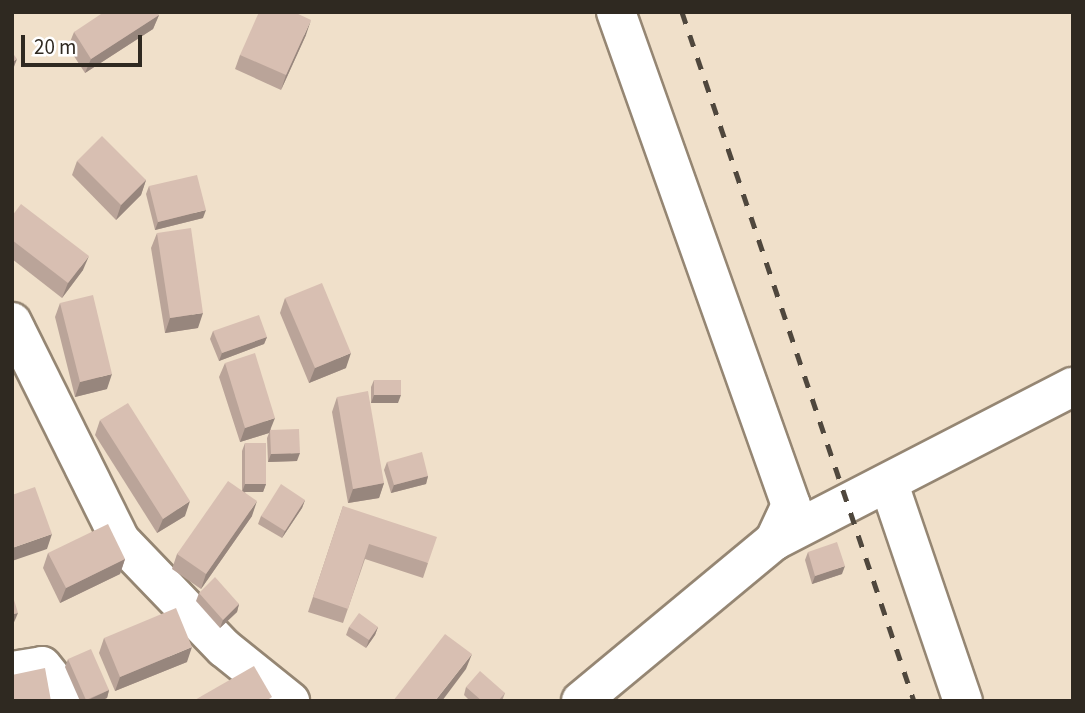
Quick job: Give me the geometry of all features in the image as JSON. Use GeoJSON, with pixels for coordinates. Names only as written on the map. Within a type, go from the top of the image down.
{"type":"FeatureCollection","features":[{"type":"Feature","properties":{"kind":"street"},"geometry":{"type":"LineString","coordinates":[[615,12],[791,505],[774,541]]}},
{"type":"Feature","properties":{"kind":"street"},"geometry":{"type":"LineString","coordinates":[[12,322],[120,540],[224,648],[290,701]]}},
{"type":"Feature","properties":{"kind":"street"},"geometry":{"type":"LineString","coordinates":[[581,701],[774,541],[1073,387]]}},
{"type":"Feature","properties":{"kind":"street"},"geometry":{"type":"LineString","coordinates":[[889,484],[963,701]]}},
{"type":"Feature","properties":{"kind":"street"},"geometry":{"type":"LineString","coordinates":[[12,671],[42,666],[70,701]]}},
{"type":"Feature","properties":{"kind":"building"},"geometry":{"type":"Polygon","coordinates":[[[104,12],[157,12],[159,15],[91,59],[74,32],[104,12]]]}},
{"type":"Feature","properties":{"kind":"building"},"geometry":{"type":"Polygon","coordinates":[[[259,12],[294,12],[311,20],[286,75],[240,55],[259,12]]]}},
{"type":"Feature","properties":{"kind":"building"},"geometry":{"type":"Polygon","coordinates":[[[102,136],[146,180],[121,205],[77,161],[102,136]]]}},
{"type":"Feature","properties":{"kind":"building"},"geometry":{"type":"Polygon","coordinates":[[[197,175],[206,210],[158,222],[149,186],[197,175]]]}},
{"type":"Feature","properties":{"kind":"building"},"geometry":{"type":"Polygon","coordinates":[[[21,204],[89,256],[68,283],[12,240],[12,216],[21,204]]]}},
{"type":"Feature","properties":{"kind":"building"},"geometry":{"type":"Polygon","coordinates":[[[191,228],[203,313],[170,318],[157,233],[191,228]]]}},
{"type":"Feature","properties":{"kind":"building"},"geometry":{"type":"Polygon","coordinates":[[[322,283],[351,353],[315,368],[285,298],[322,283]]]}},
{"type":"Feature","properties":{"kind":"building"},"geometry":{"type":"Polygon","coordinates":[[[93,295],[112,374],[80,382],[60,303],[93,295]]]}},
{"type":"Feature","properties":{"kind":"building"},"geometry":{"type":"Polygon","coordinates":[[[259,315],[267,337],[222,353],[213,331],[259,315]]]}},
{"type":"Feature","properties":{"kind":"building"},"geometry":{"type":"Polygon","coordinates":[[[255,353],[275,418],[245,428],[225,363],[255,353]]]}},
{"type":"Feature","properties":{"kind":"building"},"geometry":{"type":"Polygon","coordinates":[[[374,380],[401,380],[401,395],[374,395],[374,380]]]}},
{"type":"Feature","properties":{"kind":"building"},"geometry":{"type":"Polygon","coordinates":[[[368,391],[384,483],[353,489],[337,397],[368,391]]]}},
{"type":"Feature","properties":{"kind":"building"},"geometry":{"type":"Polygon","coordinates":[[[128,403],[190,501],[163,519],[100,420],[128,403]]]}},
{"type":"Feature","properties":{"kind":"building"},"geometry":{"type":"Polygon","coordinates":[[[299,429],[300,453],[271,454],[270,430],[299,429]]]}},
{"type":"Feature","properties":{"kind":"building"},"geometry":{"type":"Polygon","coordinates":[[[245,443],[266,443],[266,484],[245,484],[245,443]]]}},
{"type":"Feature","properties":{"kind":"building"},"geometry":{"type":"Polygon","coordinates":[[[422,452],[428,476],[394,485],[387,462],[422,452]]]}},
{"type":"Feature","properties":{"kind":"building"},"geometry":{"type":"Polygon","coordinates":[[[228,481],[257,501],[206,574],[177,554],[228,481]]]}},
{"type":"Feature","properties":{"kind":"building"},"geometry":{"type":"Polygon","coordinates":[[[281,484],[305,500],[285,531],[261,516],[281,484]]]}},
{"type":"Feature","properties":{"kind":"building"},"geometry":{"type":"Polygon","coordinates":[[[35,487],[52,534],[12,548],[12,495],[35,487]]]}},
{"type":"Feature","properties":{"kind":"building"},"geometry":{"type":"Polygon","coordinates":[[[343,506],[437,537],[428,563],[369,544],[348,609],[313,597],[343,506]]]}},
{"type":"Feature","properties":{"kind":"building"},"geometry":{"type":"Polygon","coordinates":[[[108,524],[125,559],[66,588],[48,553],[108,524]]]}},
{"type":"Feature","properties":{"kind":"building"},"geometry":{"type":"Polygon","coordinates":[[[837,542],[845,566],[815,576],[808,552],[837,542]]]}},
{"type":"Feature","properties":{"kind":"building"},"geometry":{"type":"Polygon","coordinates":[[[215,577],[239,604],[223,620],[199,593],[215,577]]]}},
{"type":"Feature","properties":{"kind":"building"},"geometry":{"type":"Polygon","coordinates":[[[12,593],[18,613],[12,614],[12,593]]]}},
{"type":"Feature","properties":{"kind":"building"},"geometry":{"type":"Polygon","coordinates":[[[176,608],[192,647],[120,677],[104,638],[176,608]]]}},
{"type":"Feature","properties":{"kind":"building"},"geometry":{"type":"Polygon","coordinates":[[[359,613],[378,627],[369,640],[349,627],[359,613]]]}},
{"type":"Feature","properties":{"kind":"building"},"geometry":{"type":"Polygon","coordinates":[[[445,634],[472,654],[435,701],[393,701],[445,634]]]}},
{"type":"Feature","properties":{"kind":"building"},"geometry":{"type":"Polygon","coordinates":[[[91,649],[109,690],[86,700],[68,659],[91,649]]]}},
{"type":"Feature","properties":{"kind":"building"},"geometry":{"type":"Polygon","coordinates":[[[254,666],[272,697],[266,701],[193,701],[254,666]]]}},
{"type":"Feature","properties":{"kind":"building"},"geometry":{"type":"Polygon","coordinates":[[[45,668],[51,701],[12,701],[12,675],[45,668]]]}},
{"type":"Feature","properties":{"kind":"building"},"geometry":{"type":"Polygon","coordinates":[[[480,671],[505,693],[498,701],[482,701],[466,687],[480,671]]]}},
{"type":"Feature","properties":{"kind":"railway"},"geometry":{"type":"LineString","coordinates":[[682,12],[914,701]]}}]}
